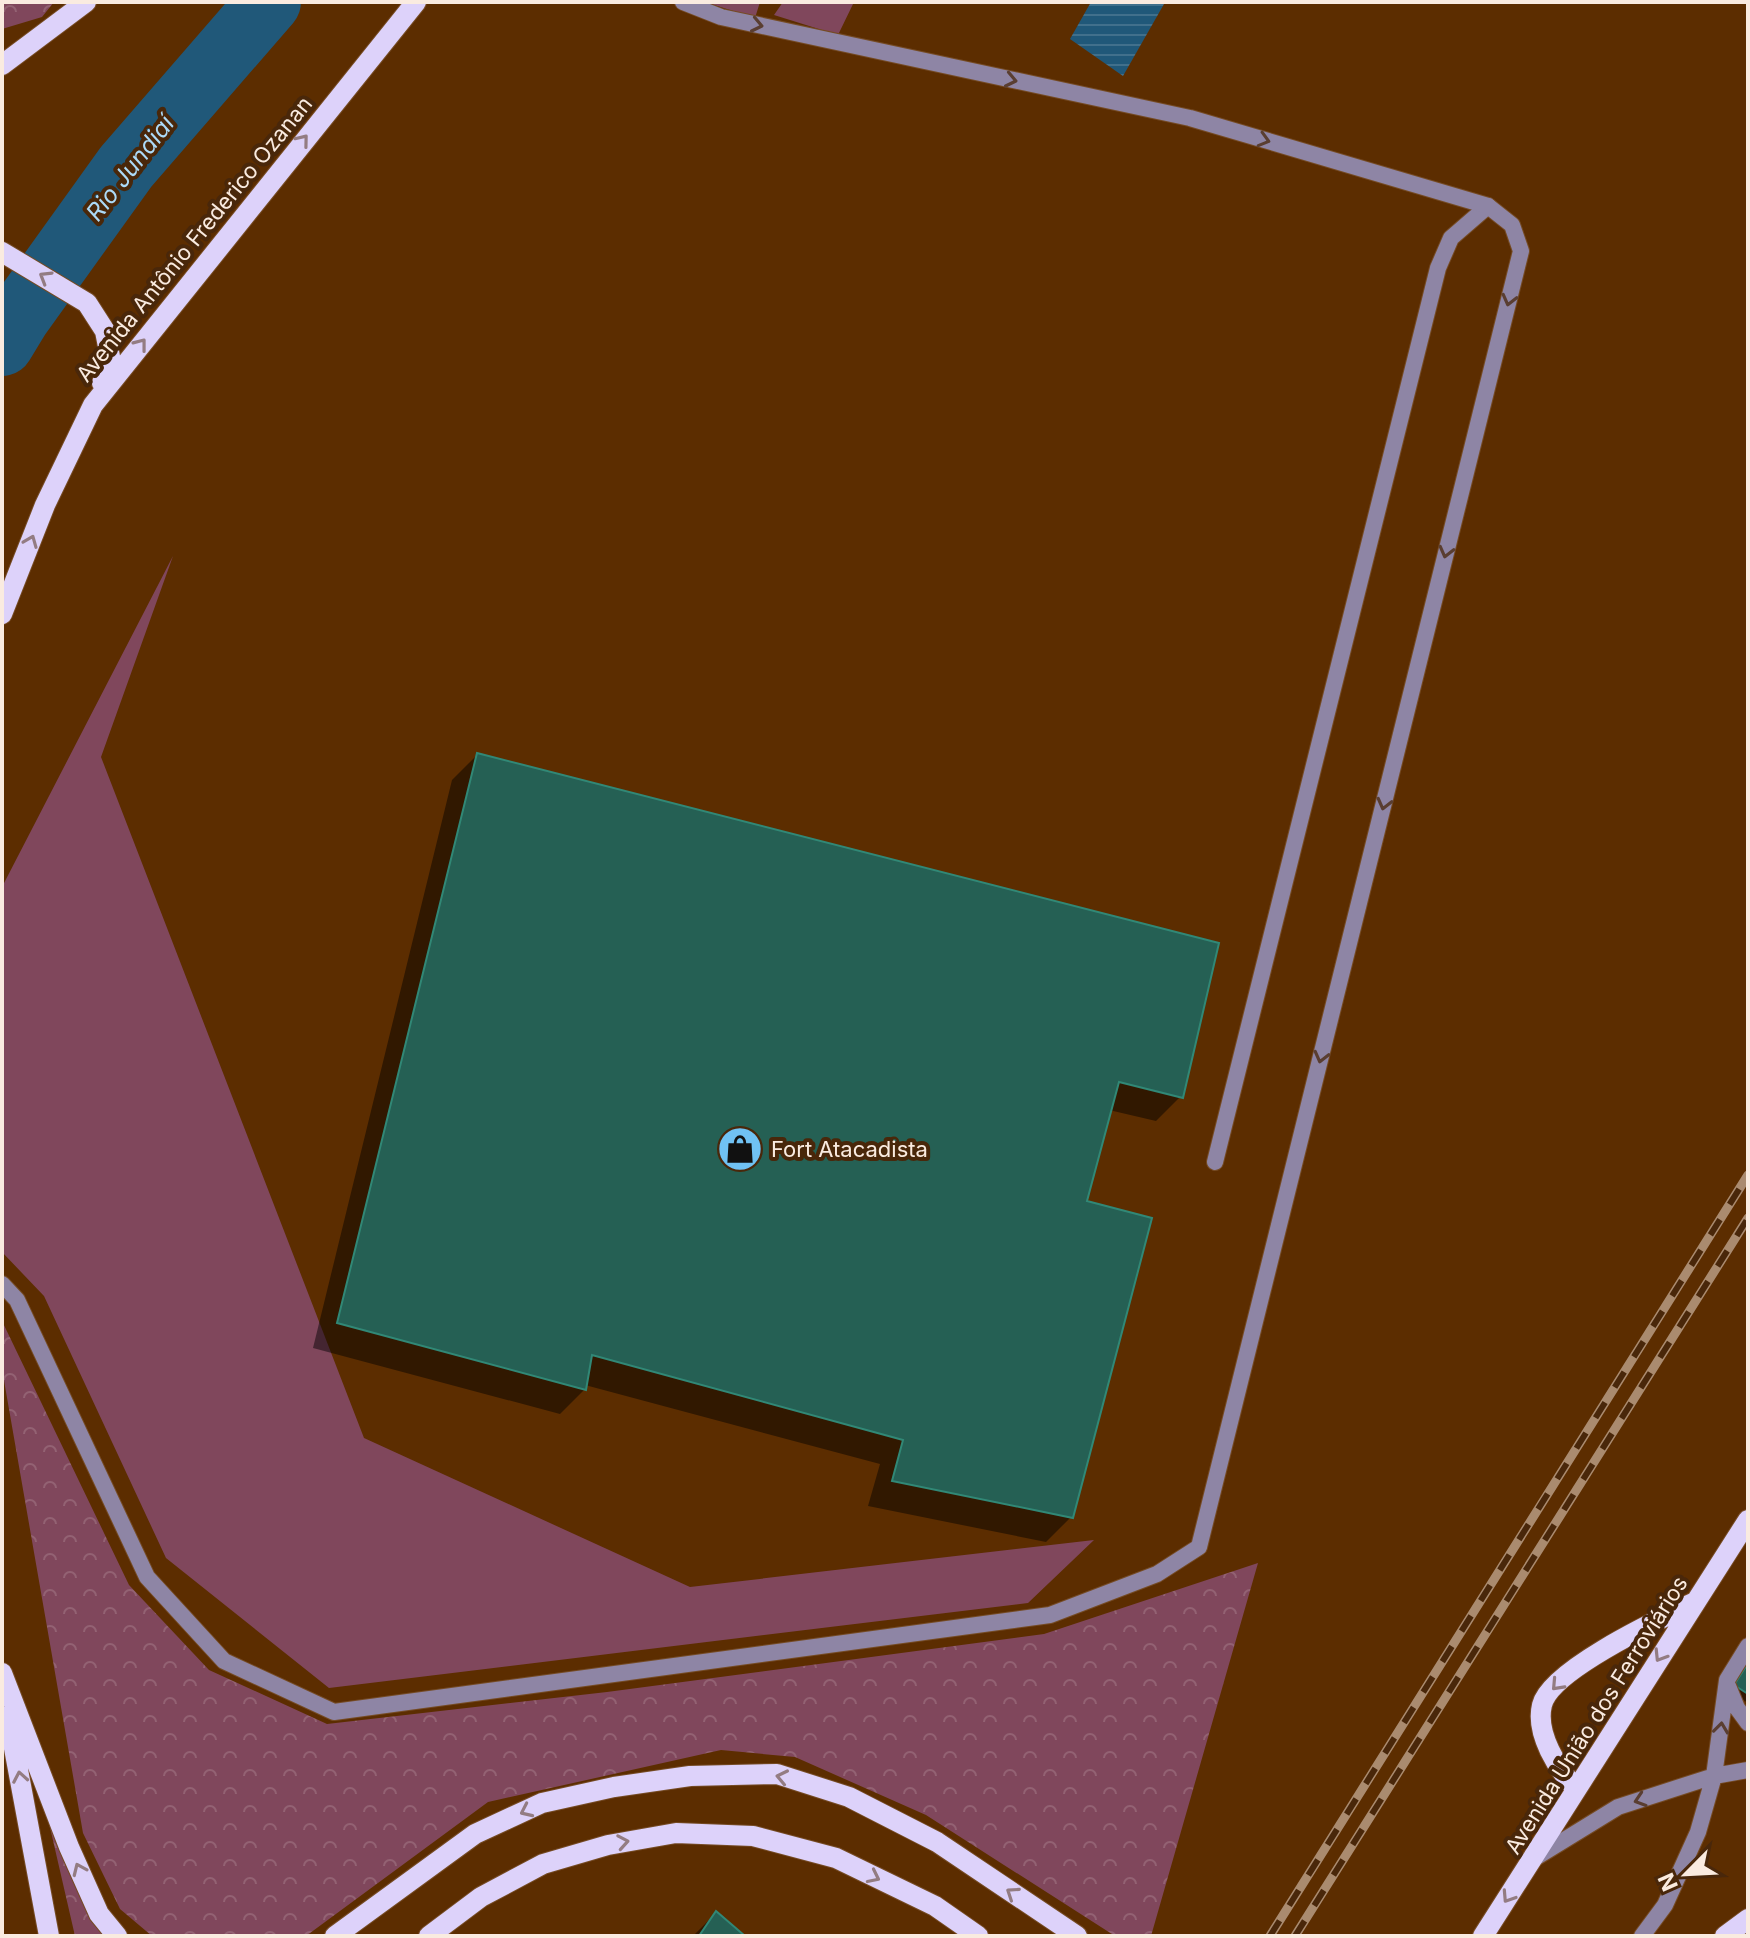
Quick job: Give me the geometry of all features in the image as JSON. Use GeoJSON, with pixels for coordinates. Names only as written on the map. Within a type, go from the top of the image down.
{"type":"FeatureCollection","features":[{"type":"Feature","properties":{"kind":"main road"},"geometry":{"type":"LineString","coordinates":[[2,65],[86,2]]}},
{"type":"Feature","properties":{"kind":"main road","name":"Avenida Antônio Frederico Ozanan"},"geometry":{"type":"LineString","coordinates":[[2,614],[45,505],[93,405],[416,2]]}},
{"type":"Feature","properties":{"kind":"main road"},"geometry":{"type":"LineString","coordinates":[[2,52],[48,32]]}},
{"type":"Feature","properties":{"kind":"main road"},"geometry":{"type":"LineString","coordinates":[[2,252],[87,303],[105,331],[111,362],[93,405]]}},
{"type":"Feature","properties":{"kind":"main road","name":"Avenida União dos Ferroviários"},"geometry":{"type":"LineString","coordinates":[[1483,1936],[1748,1520]]}},
{"type":"Feature","properties":{"kind":"main road"},"geometry":{"type":"LineString","coordinates":[[1576,1789],[1558,1769],[1542,1726],[1542,1705],[1551,1688],[1568,1673],[1626,1636],[1695,1602]]}},
{"type":"Feature","properties":{"kind":"main road"},"geometry":{"type":"LineString","coordinates":[[2,1673],[69,1847],[99,1914],[117,1936]]}},
{"type":"Feature","properties":{"kind":"main road"},"geometry":{"type":"LineString","coordinates":[[2,1681],[49,1936]]}},
{"type":"Feature","properties":{"kind":"main road"},"geometry":{"type":"LineString","coordinates":[[335,1936],[475,1834],[542,1803],[614,1787],[690,1776],[777,1774],[849,1797],[937,1842],[1077,1936]]}},
{"type":"Feature","properties":{"kind":"main road"},"geometry":{"type":"LineString","coordinates":[[429,1936],[481,1897],[543,1864],[608,1845],[676,1833],[753,1836],[836,1858],[935,1906],[978,1936]]}},
{"type":"Feature","properties":{"kind":"main road"},"geometry":{"type":"LineString","coordinates":[[1734,1935],[1748,1919]]}},
{"type":"Feature","properties":{"kind":"street"},"geometry":{"type":"LineString","coordinates":[[2,1284],[17,1300],[147,1577],[224,1661],[334,1712],[1050,1615],[1157,1574],[1199,1547],[1521,251],[1512,225],[1488,206],[1190,118],[721,17],[683,2]]}},
{"type":"Feature","properties":{"kind":"street"},"geometry":{"type":"LineString","coordinates":[[1215,1162],[1438,268],[1451,238],[1488,206]]}},
{"type":"Feature","properties":{"kind":"street"},"geometry":{"type":"LineString","coordinates":[[1642,1936],[1665,1905],[1698,1832],[1714,1776],[1727,1680],[1748,1646]]}},
{"type":"Feature","properties":{"kind":"street"},"geometry":{"type":"LineString","coordinates":[[1727,1680],[1737,1708],[1748,1723]]}},
{"type":"Feature","properties":{"kind":"street"},"geometry":{"type":"LineString","coordinates":[[1534,1859],[1618,1807],[1714,1776],[1748,1770]]}},
{"type":"Feature","properties":{"kind":"green space"},"geometry":{"type":"Polygon","coordinates":[[[2,2],[54,2],[42,17],[2,29],[2,2]]]}},
{"type":"Feature","properties":{"kind":"green space"},"geometry":{"type":"Polygon","coordinates":[[[705,2],[760,2],[755,18],[705,2]]]}},
{"type":"Feature","properties":{"kind":"green space"},"geometry":{"type":"Polygon","coordinates":[[[783,2],[854,2],[838,35],[774,15],[783,2]]]}},
{"type":"Feature","properties":{"kind":"green space"},"geometry":{"type":"Polygon","coordinates":[[[173,556],[101,757],[364,1438],[690,1587],[1094,1540],[1028,1603],[329,1688],[166,1558],[44,1296],[2,1252],[2,887],[173,556]]]}},
{"type":"Feature","properties":{"kind":"green space"},"geometry":{"type":"Polygon","coordinates":[[[2,1321],[129,1585],[209,1670],[327,1724],[607,1692],[1044,1634],[1258,1563],[1151,1936],[1115,1936],[926,1815],[795,1757],[721,1750],[488,1802],[306,1936],[152,1936],[120,1909],[83,1833],[2,1369],[2,1321]]]}},
{"type":"Feature","properties":{"kind":"green space"},"geometry":{"type":"Polygon","coordinates":[[[49,1823],[108,1936],[75,1936],[49,1823]]]}},
{"type":"Feature","properties":{"kind":"water"},"geometry":{"type":"Polygon","coordinates":[[[1091,2],[1164,4],[1123,76],[1070,39],[1091,2]]]}},
{"type":"Feature","properties":{"kind":"building","name":"Fort Atacadista"},"geometry":{"type":"Polygon","coordinates":[[[477,753],[1219,943],[1183,1098],[1119,1082],[1087,1201],[1152,1218],[1073,1518],[892,1481],[903,1440],[592,1355],[586,1390],[337,1323],[477,753]]]}},
{"type":"Feature","properties":{"kind":"building"},"geometry":{"type":"Polygon","coordinates":[[[1748,1663],[1748,1694],[1734,1685],[1748,1663]]]}},
{"type":"Feature","properties":{"kind":"building"},"geometry":{"type":"Polygon","coordinates":[[[716,1911],[745,1936],[699,1936],[716,1911]]]}},
{"type":"Feature","properties":{"kind":"waterway","name":"Rio Jundiaí"},"geometry":{"type":"LineString","coordinates":[[2,344],[126,167],[269,2]]}},
{"type":"Feature","properties":{"kind":"railway"},"geometry":{"type":"LineString","coordinates":[[1270,1936],[1748,1175]]}},
{"type":"Feature","properties":{"kind":"railway"},"geometry":{"type":"LineString","coordinates":[[1295,1936],[1748,1218]]}},
{"type":"Feature","properties":{"kind":"place","name":"Fort Atacadista"},"geometry":{"type":"Point","coordinates":[740,1149]}}]}
